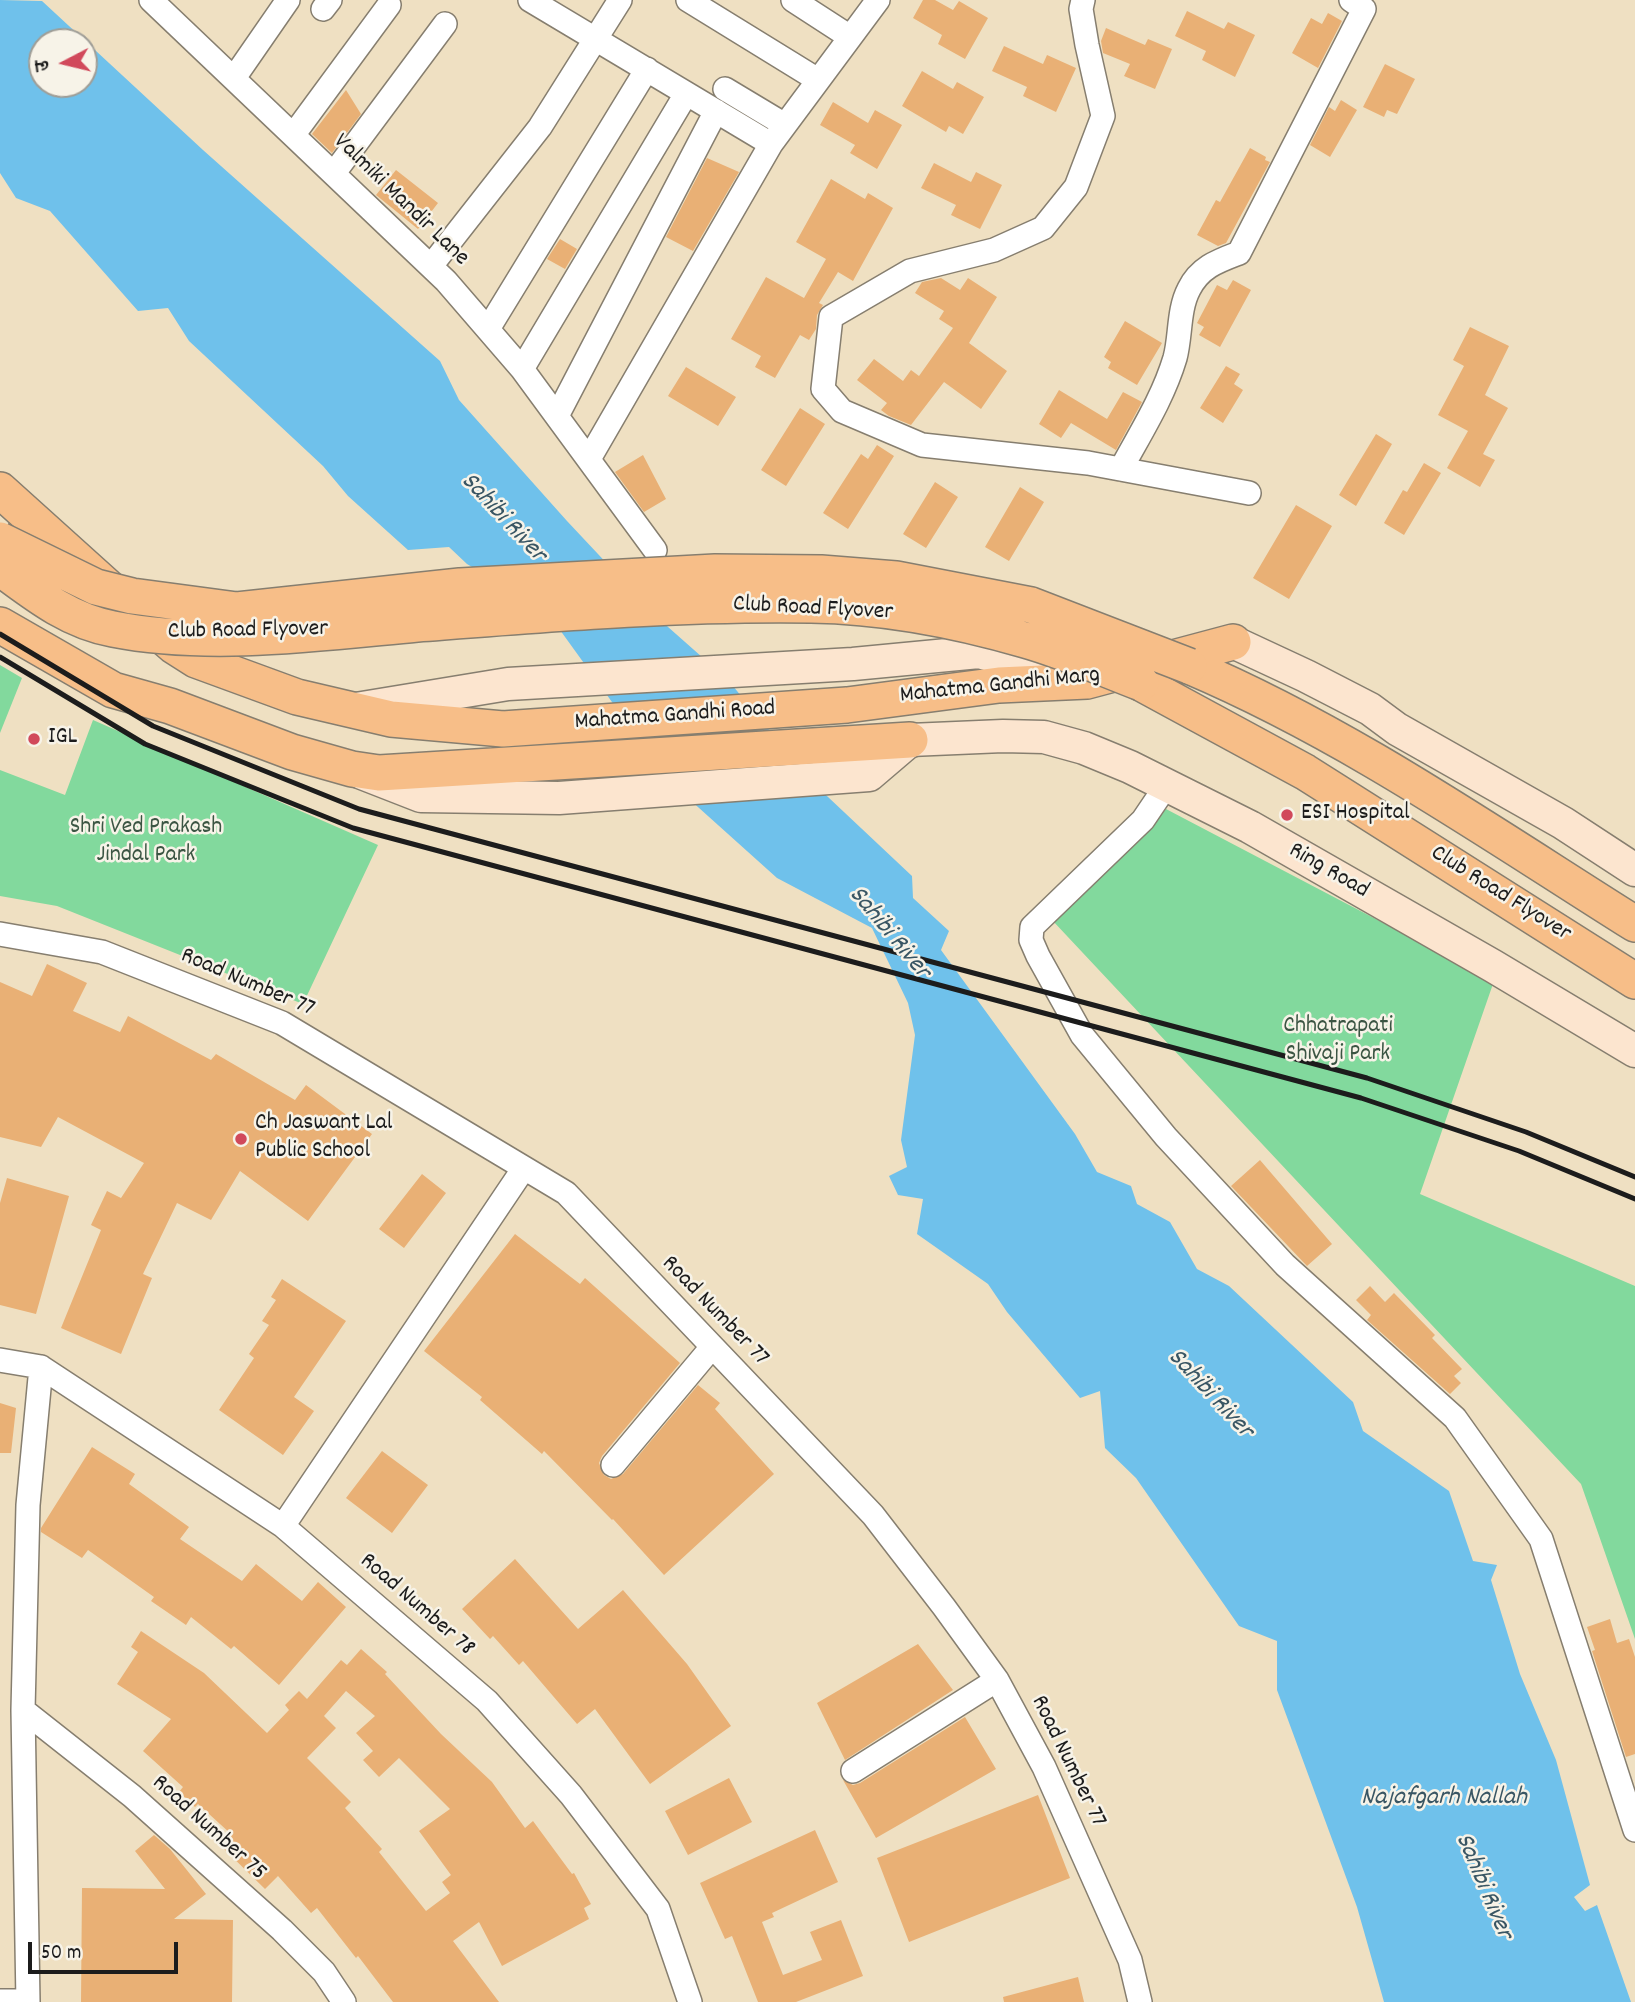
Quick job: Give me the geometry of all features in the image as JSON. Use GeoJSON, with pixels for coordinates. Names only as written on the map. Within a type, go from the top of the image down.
{"type":"FeatureCollection","features":[{"type":"Feature","properties":{"kind":"main road"},"geometry":{"type":"LineString","coordinates":[[0,490],[174,646],[196,660],[297,697],[351,710],[508,684],[853,664],[979,652],[1087,681]]}},
{"type":"Feature","properties":{"kind":"main road","name":"Club Road Flyover"},"geometry":{"type":"LineString","coordinates":[[0,540],[96,587],[132,596],[237,610],[460,586],[715,572],[821,572],[896,579],[1031,605],[1238,687],[1362,753],[1635,924]]}},
{"type":"Feature","properties":{"kind":"main road","name":"Club Road Flyover"},"geometry":{"type":"LineString","coordinates":[[0,568],[58,610],[111,629],[199,638],[280,636],[440,622],[712,605],[813,605],[874,608],[963,624],[1027,640],[1141,683],[1305,772],[1635,981]]}},
{"type":"Feature","properties":{"kind":"main road"},"geometry":{"type":"LineString","coordinates":[[0,625],[113,690],[170,706],[292,752],[352,769],[421,796],[559,797],[869,775],[911,740]]}},
{"type":"Feature","properties":{"kind":"main road"},"geometry":{"type":"LineString","coordinates":[[1233,642],[1370,709],[1397,729],[1563,822],[1635,870]]}},
{"type":"Feature","properties":{"kind":"main road","name":"Mahatma Gandhi Marg"},"geometry":{"type":"LineString","coordinates":[[847,705],[999,685],[1087,681],[1233,642]]}},
{"type":"Feature","properties":{"kind":"main road","name":"Mahatma Gandhi Road"},"geometry":{"type":"LineString","coordinates":[[351,710],[391,719],[503,729],[847,705]]}},
{"type":"Feature","properties":{"kind":"main road","name":"Mahatma Gandhi Marg"},"geometry":{"type":"LineString","coordinates":[[848,743],[1003,736]]}},
{"type":"Feature","properties":{"kind":"main road","name":"Ring Road"},"geometry":{"type":"LineString","coordinates":[[1003,736],[1044,737],[1084,748],[1250,827],[1493,965],[1635,1051]]}},
{"type":"Feature","properties":{"kind":"main road","name":"Mahatma Gandhi Road"},"geometry":{"type":"LineString","coordinates":[[352,769],[379,773],[848,743]]}},
{"type":"Feature","properties":{"kind":"street","name":"Valmiki Mandir Lane"},"geometry":{"type":"LineString","coordinates":[[152,0],[431,266],[522,369],[655,550]]}},
{"type":"Feature","properties":{"kind":"street"},"geometry":{"type":"LineString","coordinates":[[234,78],[288,0]]}},
{"type":"Feature","properties":{"kind":"street"},"geometry":{"type":"LineString","coordinates":[[530,0],[771,144]]}},
{"type":"Feature","properties":{"kind":"street"},"geometry":{"type":"LineString","coordinates":[[431,266],[540,127],[620,0]]}},
{"type":"Feature","properties":{"kind":"street"},"geometry":{"type":"LineString","coordinates":[[688,0],[818,80]]}},
{"type":"Feature","properties":{"kind":"street"},"geometry":{"type":"LineString","coordinates":[[793,0],[850,37]]}},
{"type":"Feature","properties":{"kind":"street"},"geometry":{"type":"LineString","coordinates":[[589,459],[771,144],[878,0]]}},
{"type":"Feature","properties":{"kind":"street"},"geometry":{"type":"LineString","coordinates":[[1083,0],[1081,9],[1102,116],[1076,187],[1043,228],[993,250],[910,271],[831,317],[823,389],[842,411],[922,445],[1088,463],[1249,493]]}},
{"type":"Feature","properties":{"kind":"street"},"geometry":{"type":"LineString","coordinates":[[1121,468],[1161,397],[1176,355],[1182,313],[1189,289],[1208,265],[1239,253],[1364,9],[1351,0]]}},
{"type":"Feature","properties":{"kind":"street"},"geometry":{"type":"LineString","coordinates":[[294,134],[389,5]]}},
{"type":"Feature","properties":{"kind":"street"},"geometry":{"type":"LineString","coordinates":[[334,173],[445,24]]}},
{"type":"Feature","properties":{"kind":"street"},"geometry":{"type":"LineString","coordinates":[[488,329],[646,69]]}},
{"type":"Feature","properties":{"kind":"street"},"geometry":{"type":"LineString","coordinates":[[725,89],[785,125]]}},
{"type":"Feature","properties":{"kind":"street"},"geometry":{"type":"LineString","coordinates":[[522,369],[686,94]]}},
{"type":"Feature","properties":{"kind":"street"},"geometry":{"type":"LineString","coordinates":[[557,416],[716,111]]}},
{"type":"Feature","properties":{"kind":"street"},"geometry":{"type":"LineString","coordinates":[[1166,786],[1143,820],[1032,928],[1031,940],[1038,956],[1082,1035],[1166,1137],[1285,1265],[1455,1419],[1541,1539],[1635,1830]]}},
{"type":"Feature","properties":{"kind":"street","name":"Road Number 77"},"geometry":{"type":"LineString","coordinates":[[0,934],[102,952],[282,1023],[566,1193],[873,1515],[997,1680],[1044,1767],[1130,1960],[1140,2002]]}},
{"type":"Feature","properties":{"kind":"street"},"geometry":{"type":"LineString","coordinates":[[283,1526],[524,1168]]}},
{"type":"Feature","properties":{"kind":"street"},"geometry":{"type":"LineString","coordinates":[[613,1465],[712,1347]]}},
{"type":"Feature","properties":{"kind":"street","name":"Road Number 78"},"geometry":{"type":"LineString","coordinates":[[0,1360],[41,1367],[283,1526],[487,1701],[571,1795],[658,1909],[690,2002]]}},
{"type":"Feature","properties":{"kind":"street"},"geometry":{"type":"LineString","coordinates":[[0,2001],[27,2002],[23,1710],[29,1505],[41,1367]]}},
{"type":"Feature","properties":{"kind":"street"},"geometry":{"type":"LineString","coordinates":[[853,1771],[997,1680]]}},
{"type":"Feature","properties":{"kind":"street","name":"Road Number 75"},"geometry":{"type":"LineString","coordinates":[[23,1710],[132,1796],[282,1930],[324,1972],[344,2002]]}},
{"type":"Feature","properties":{"kind":"green space"},"geometry":{"type":"Polygon","coordinates":[[[0,665],[22,678],[0,733],[0,665]]]}},
{"type":"Feature","properties":{"kind":"green space","name":"Shri Ved Prakash Jindal Park"},"geometry":{"type":"Polygon","coordinates":[[[93,720],[378,845],[303,1004],[57,906],[0,896],[0,770],[65,795],[93,720]]]}},
{"type":"Feature","properties":{"kind":"green space","name":"Chhatrapati Shivaji Park"},"geometry":{"type":"Polygon","coordinates":[[[1166,809],[1494,981],[1420,1194],[1635,1286],[1635,1639],[1581,1484],[1052,920],[1166,809]]]}},
{"type":"Feature","properties":{"kind":"water","name":"Najafgarh Nallah"},"geometry":{"type":"Polygon","coordinates":[[[0,0],[42,1],[71,28],[28,28],[28,98],[98,98],[98,53],[440,361],[459,400],[567,521],[659,619],[728,680],[811,781],[912,876],[913,898],[949,931],[941,950],[1075,1134],[1097,1172],[1131,1186],[1137,1204],[1170,1222],[1197,1269],[1229,1286],[1353,1402],[1363,1431],[1449,1491],[1473,1561],[1497,1565],[1491,1580],[1520,1674],[1556,1760],[1590,1885],[1574,1897],[1585,1911],[1597,1905],[1631,2002],[1384,2002],[1357,1907],[1277,1690],[1277,1641],[1239,1626],[1136,1478],[1105,1448],[1100,1391],[1080,1398],[1007,1312],[988,1284],[917,1234],[923,1199],[898,1195],[889,1176],[907,1167],[901,1140],[915,1035],[908,1003],[872,928],[777,878],[669,781],[560,630],[524,598],[467,564],[449,547],[408,550],[348,496],[323,466],[189,341],[168,308],[138,311],[50,211],[16,198],[0,173],[0,0]]]}},
{"type":"Feature","properties":{"kind":"building"},"geometry":{"type":"Polygon","coordinates":[[[923,0],[935,0],[953,10],[959,1],[988,18],[965,59],[938,44],[942,35],[913,18],[923,0]]]}},
{"type":"Feature","properties":{"kind":"building"},"geometry":{"type":"Polygon","coordinates":[[[1187,11],[1224,29],[1228,22],[1255,35],[1235,77],[1202,60],[1206,51],[1175,36],[1187,11]]]}},
{"type":"Feature","properties":{"kind":"building"},"geometry":{"type":"Polygon","coordinates":[[[1328,13],[1342,21],[1318,68],[1292,53],[1311,18],[1322,24],[1328,13]]]}},
{"type":"Feature","properties":{"kind":"building"},"geometry":{"type":"Polygon","coordinates":[[[1106,28],[1145,45],[1148,39],[1172,49],[1155,89],[1124,76],[1130,64],[1103,53],[1101,41],[1106,28]]]}},
{"type":"Feature","properties":{"kind":"building"},"geometry":{"type":"Polygon","coordinates":[[[1004,46],[1043,64],[1047,55],[1076,68],[1056,112],[1023,96],[1027,87],[992,71],[1004,46]]]}},
{"type":"Feature","properties":{"kind":"building"},"geometry":{"type":"Polygon","coordinates":[[[1385,64],[1415,79],[1397,114],[1387,110],[1384,117],[1363,107],[1385,64]]]}},
{"type":"Feature","properties":{"kind":"building"},"geometry":{"type":"Polygon","coordinates":[[[922,71],[953,89],[957,82],[984,97],[963,134],[949,126],[946,132],[902,106],[922,71]]]}},
{"type":"Feature","properties":{"kind":"building"},"geometry":{"type":"Polygon","coordinates":[[[346,90],[361,114],[332,153],[312,134],[346,90]]]}},
{"type":"Feature","properties":{"kind":"building"},"geometry":{"type":"Polygon","coordinates":[[[1341,100],[1357,110],[1330,157],[1310,145],[1329,107],[1335,111],[1341,100]]]}},
{"type":"Feature","properties":{"kind":"building"},"geometry":{"type":"Polygon","coordinates":[[[833,102],[868,123],[875,110],[902,125],[877,169],[850,153],[855,145],[820,125],[833,102]]]}},
{"type":"Feature","properties":{"kind":"building"},"geometry":{"type":"Polygon","coordinates":[[[1250,148],[1270,162],[1226,243],[1218,246],[1197,235],[1216,200],[1220,202],[1250,148]]]}},
{"type":"Feature","properties":{"kind":"building"},"geometry":{"type":"Polygon","coordinates":[[[707,158],[739,172],[693,251],[666,237],[707,158]]]}},
{"type":"Feature","properties":{"kind":"building"},"geometry":{"type":"Polygon","coordinates":[[[934,163],[971,182],[976,172],[1002,185],[980,229],[951,215],[956,205],[921,188],[934,163]]]}},
{"type":"Feature","properties":{"kind":"building"},"geometry":{"type":"Polygon","coordinates":[[[396,170],[438,203],[418,229],[376,195],[396,170]]]}},
{"type":"Feature","properties":{"kind":"building"},"geometry":{"type":"Polygon","coordinates":[[[831,179],[865,199],[868,193],[893,208],[853,281],[838,272],[819,303],[823,305],[817,315],[816,329],[809,340],[800,335],[775,378],[755,367],[761,356],[731,339],[766,277],[804,298],[826,259],[796,242],[831,179]]]}},
{"type":"Feature","properties":{"kind":"building"},"geometry":{"type":"Polygon","coordinates":[[[560,239],[577,249],[565,269],[547,259],[560,239]]]}},
{"type":"Feature","properties":{"kind":"building"},"geometry":{"type":"Polygon","coordinates":[[[941,278],[960,290],[968,278],[997,297],[969,343],[1007,371],[981,409],[944,382],[911,425],[881,410],[887,403],[857,380],[874,359],[903,381],[911,370],[919,376],[953,328],[939,319],[944,311],[915,293],[922,282],[941,278]]]}},
{"type":"Feature","properties":{"kind":"building"},"geometry":{"type":"Polygon","coordinates":[[[1233,280],[1251,290],[1220,347],[1199,335],[1204,327],[1197,323],[1217,285],[1227,290],[1233,280]]]}},
{"type":"Feature","properties":{"kind":"building"},"geometry":{"type":"Polygon","coordinates":[[[1125,321],[1162,343],[1137,385],[1108,368],[1111,362],[1104,357],[1125,321]]]}},
{"type":"Feature","properties":{"kind":"building"},"geometry":{"type":"Polygon","coordinates":[[[1470,327],[1509,346],[1485,395],[1508,408],[1483,454],[1495,460],[1480,487],[1447,468],[1468,431],[1438,415],[1464,366],[1453,360],[1470,327]]]}},
{"type":"Feature","properties":{"kind":"building"},"geometry":{"type":"Polygon","coordinates":[[[1226,366],[1240,374],[1234,384],[1243,390],[1223,423],[1200,408],[1226,366]]]}},
{"type":"Feature","properties":{"kind":"building"},"geometry":{"type":"Polygon","coordinates":[[[686,367],[736,397],[718,426],[668,396],[686,367]]]}},
{"type":"Feature","properties":{"kind":"building"},"geometry":{"type":"Polygon","coordinates":[[[1059,390],[1107,419],[1123,392],[1142,402],[1116,450],[1071,423],[1061,438],[1039,424],[1059,390]]]}},
{"type":"Feature","properties":{"kind":"building"},"geometry":{"type":"Polygon","coordinates":[[[800,408],[825,424],[786,486],[761,470],[800,408]]]}},
{"type":"Feature","properties":{"kind":"building"},"geometry":{"type":"Polygon","coordinates":[[[1376,434],[1392,444],[1356,506],[1339,495],[1376,434]]]}},
{"type":"Feature","properties":{"kind":"building"},"geometry":{"type":"Polygon","coordinates":[[[877,445],[894,456],[848,529],[823,513],[861,454],[868,459],[877,445]]]}},
{"type":"Feature","properties":{"kind":"building"},"geometry":{"type":"Polygon","coordinates":[[[643,455],[666,499],[644,512],[615,472],[643,455]]]}},
{"type":"Feature","properties":{"kind":"building"},"geometry":{"type":"Polygon","coordinates":[[[1424,463],[1441,473],[1404,535],[1384,523],[1403,490],[1407,492],[1424,463]]]}},
{"type":"Feature","properties":{"kind":"building"},"geometry":{"type":"Polygon","coordinates":[[[935,482],[958,497],[926,548],[903,534],[935,482]]]}},
{"type":"Feature","properties":{"kind":"building"},"geometry":{"type":"Polygon","coordinates":[[[1020,487],[1044,502],[1009,561],[985,547],[1020,487]]]}},
{"type":"Feature","properties":{"kind":"building"},"geometry":{"type":"Polygon","coordinates":[[[1296,505],[1332,526],[1289,599],[1253,578],[1296,505]]]}},
{"type":"Feature","properties":{"kind":"building"},"geometry":{"type":"Polygon","coordinates":[[[47,964],[87,983],[73,1011],[120,1032],[128,1016],[211,1060],[216,1054],[295,1100],[306,1085],[372,1134],[308,1221],[240,1171],[211,1220],[177,1203],[143,1274],[152,1278],[121,1354],[61,1328],[101,1230],[91,1225],[107,1191],[121,1198],[144,1163],[58,1117],[41,1147],[0,1137],[0,982],[32,996],[47,964]]]}},
{"type":"Feature","properties":{"kind":"building"},"geometry":{"type":"Polygon","coordinates":[[[1260,1160],[1332,1244],[1307,1266],[1231,1186],[1260,1160]]]}},
{"type":"Feature","properties":{"kind":"building"},"geometry":{"type":"Polygon","coordinates":[[[422,1174],[446,1193],[404,1248],[379,1229],[422,1174]]]}},
{"type":"Feature","properties":{"kind":"building"},"geometry":{"type":"Polygon","coordinates":[[[7,1178],[69,1196],[36,1314],[0,1305],[0,1203],[7,1178]]]}},
{"type":"Feature","properties":{"kind":"building"},"geometry":{"type":"Polygon","coordinates":[[[515,1234],[580,1284],[585,1278],[680,1363],[602,1456],[599,1463],[604,1475],[611,1479],[623,1474],[698,1385],[720,1403],[715,1409],[774,1474],[664,1575],[613,1519],[544,1451],[542,1454],[480,1400],[482,1397],[424,1351],[515,1234]]]}},
{"type":"Feature","properties":{"kind":"building"},"geometry":{"type":"Polygon","coordinates":[[[282,1279],[346,1321],[294,1397],[314,1411],[283,1455],[219,1410],[254,1358],[249,1354],[269,1325],[262,1321],[276,1300],[271,1297],[282,1279]]]}},
{"type":"Feature","properties":{"kind":"building"},"geometry":{"type":"Polygon","coordinates":[[[1370,1286],[1385,1302],[1394,1293],[1435,1335],[1432,1338],[1462,1369],[1454,1376],[1461,1383],[1450,1394],[1367,1320],[1371,1315],[1356,1300],[1370,1286]]]}},
{"type":"Feature","properties":{"kind":"building"},"geometry":{"type":"Polygon","coordinates":[[[0,1403],[16,1408],[11,1453],[0,1453],[0,1403]]]}},
{"type":"Feature","properties":{"kind":"building"},"geometry":{"type":"Polygon","coordinates":[[[92,1447],[135,1474],[129,1484],[189,1527],[180,1539],[242,1581],[256,1564],[302,1601],[318,1582],[346,1607],[279,1685],[234,1646],[231,1649],[191,1617],[186,1625],[151,1601],[154,1597],[88,1550],[82,1558],[41,1532],[92,1447]]]}},
{"type":"Feature","properties":{"kind":"building"},"geometry":{"type":"Polygon","coordinates":[[[382,1451],[428,1485],[392,1533],[346,1498],[382,1451]]]}},
{"type":"Feature","properties":{"kind":"building"},"geometry":{"type":"Polygon","coordinates":[[[515,1559],[578,1629],[623,1590],[687,1664],[731,1726],[650,1784],[595,1709],[577,1724],[523,1661],[519,1665],[493,1636],[490,1639],[462,1609],[515,1559]]]}},
{"type":"Feature","properties":{"kind":"building"},"geometry":{"type":"Polygon","coordinates":[[[1610,1619],[1617,1643],[1629,1639],[1635,1657],[1635,1754],[1626,1757],[1592,1651],[1595,1650],[1587,1627],[1610,1619]]]}},
{"type":"Feature","properties":{"kind":"building"},"geometry":{"type":"Polygon","coordinates":[[[141,1631],[204,1673],[267,1733],[289,1710],[285,1705],[299,1691],[307,1699],[341,1660],[347,1665],[361,1649],[387,1672],[385,1674],[441,1734],[492,1782],[525,1828],[533,1821],[572,1874],[574,1873],[591,1904],[584,1908],[589,1919],[502,1966],[479,1922],[453,1941],[499,2002],[393,2002],[317,1908],[311,1913],[278,1876],[265,1889],[220,1845],[231,1834],[198,1804],[195,1807],[179,1792],[183,1787],[143,1751],[171,1719],[117,1684],[138,1652],[131,1647],[141,1631]],[[346,1691],[324,1716],[336,1728],[307,1758],[351,1802],[345,1808],[382,1849],[379,1852],[426,1911],[450,1893],[442,1882],[451,1875],[419,1831],[450,1809],[399,1758],[379,1777],[363,1760],[373,1751],[356,1733],[375,1716],[346,1691]]]}},
{"type":"Feature","properties":{"kind":"building"},"geometry":{"type":"Polygon","coordinates":[[[918,1644],[953,1690],[845,1760],[817,1703],[918,1644]]]}},
{"type":"Feature","properties":{"kind":"building"},"geometry":{"type":"Polygon","coordinates":[[[965,1717],[996,1769],[876,1838],[843,1780],[853,1785],[860,1783],[965,1717]]]}},
{"type":"Feature","properties":{"kind":"building"},"geometry":{"type":"Polygon","coordinates":[[[729,1778],[752,1822],[688,1855],[665,1811],[729,1778]]]}},
{"type":"Feature","properties":{"kind":"building"},"geometry":{"type":"Polygon","coordinates":[[[1038,1795],[1070,1878],[909,1942],[877,1858],[1038,1795]]]}},
{"type":"Feature","properties":{"kind":"building"},"geometry":{"type":"Polygon","coordinates":[[[815,1830],[838,1882],[772,1913],[774,1917],[762,1922],[783,1975],[822,1960],[810,1932],[841,1920],[863,1976],[796,2002],[758,2002],[732,1936],[725,1939],[700,1883],[815,1830]]]}},
{"type":"Feature","properties":{"kind":"building"},"geometry":{"type":"Polygon","coordinates":[[[154,1835],[170,1849],[206,1894],[174,1919],[233,1920],[232,2002],[81,2002],[82,1888],[165,1889],[135,1851],[154,1835]]]}},
{"type":"Feature","properties":{"kind":"building"},"geometry":{"type":"Polygon","coordinates":[[[1078,1977],[1084,2002],[1004,2002],[1003,1997],[1078,1977]]]}},
{"type":"Feature","properties":{"kind":"railway"},"geometry":{"type":"LineString","coordinates":[[0,634],[153,726],[359,809],[1367,1078],[1526,1132],[1635,1177]]}},
{"type":"Feature","properties":{"kind":"railway"},"geometry":{"type":"LineString","coordinates":[[0,657],[145,744],[353,828],[1361,1098],[1519,1151],[1635,1199]]}},
{"type":"Feature","properties":{"kind":"place","name":"IGL"},"geometry":{"type":"Point","coordinates":[34,739]}},
{"type":"Feature","properties":{"kind":"place","name":"ESI Hospital"},"geometry":{"type":"Point","coordinates":[1287,815]}},
{"type":"Feature","properties":{"kind":"place","name":"Ch Jaswant Lal Public School"},"geometry":{"type":"Point","coordinates":[241,1139]}},
{"type":"Feature","properties":{"kind":"water label","name":"Sahibi River"},"geometry":{"type":"Point","coordinates":[502,519]}},
{"type":"Feature","properties":{"kind":"water label","name":"Sahibi River"},"geometry":{"type":"Point","coordinates":[888,934]}},
{"type":"Feature","properties":{"kind":"water label","name":"Sahibi River"},"geometry":{"type":"Point","coordinates":[1209,1395]}},
{"type":"Feature","properties":{"kind":"water label","name":"Sahibi River"},"geometry":{"type":"Point","coordinates":[1482,1887]}}]}
